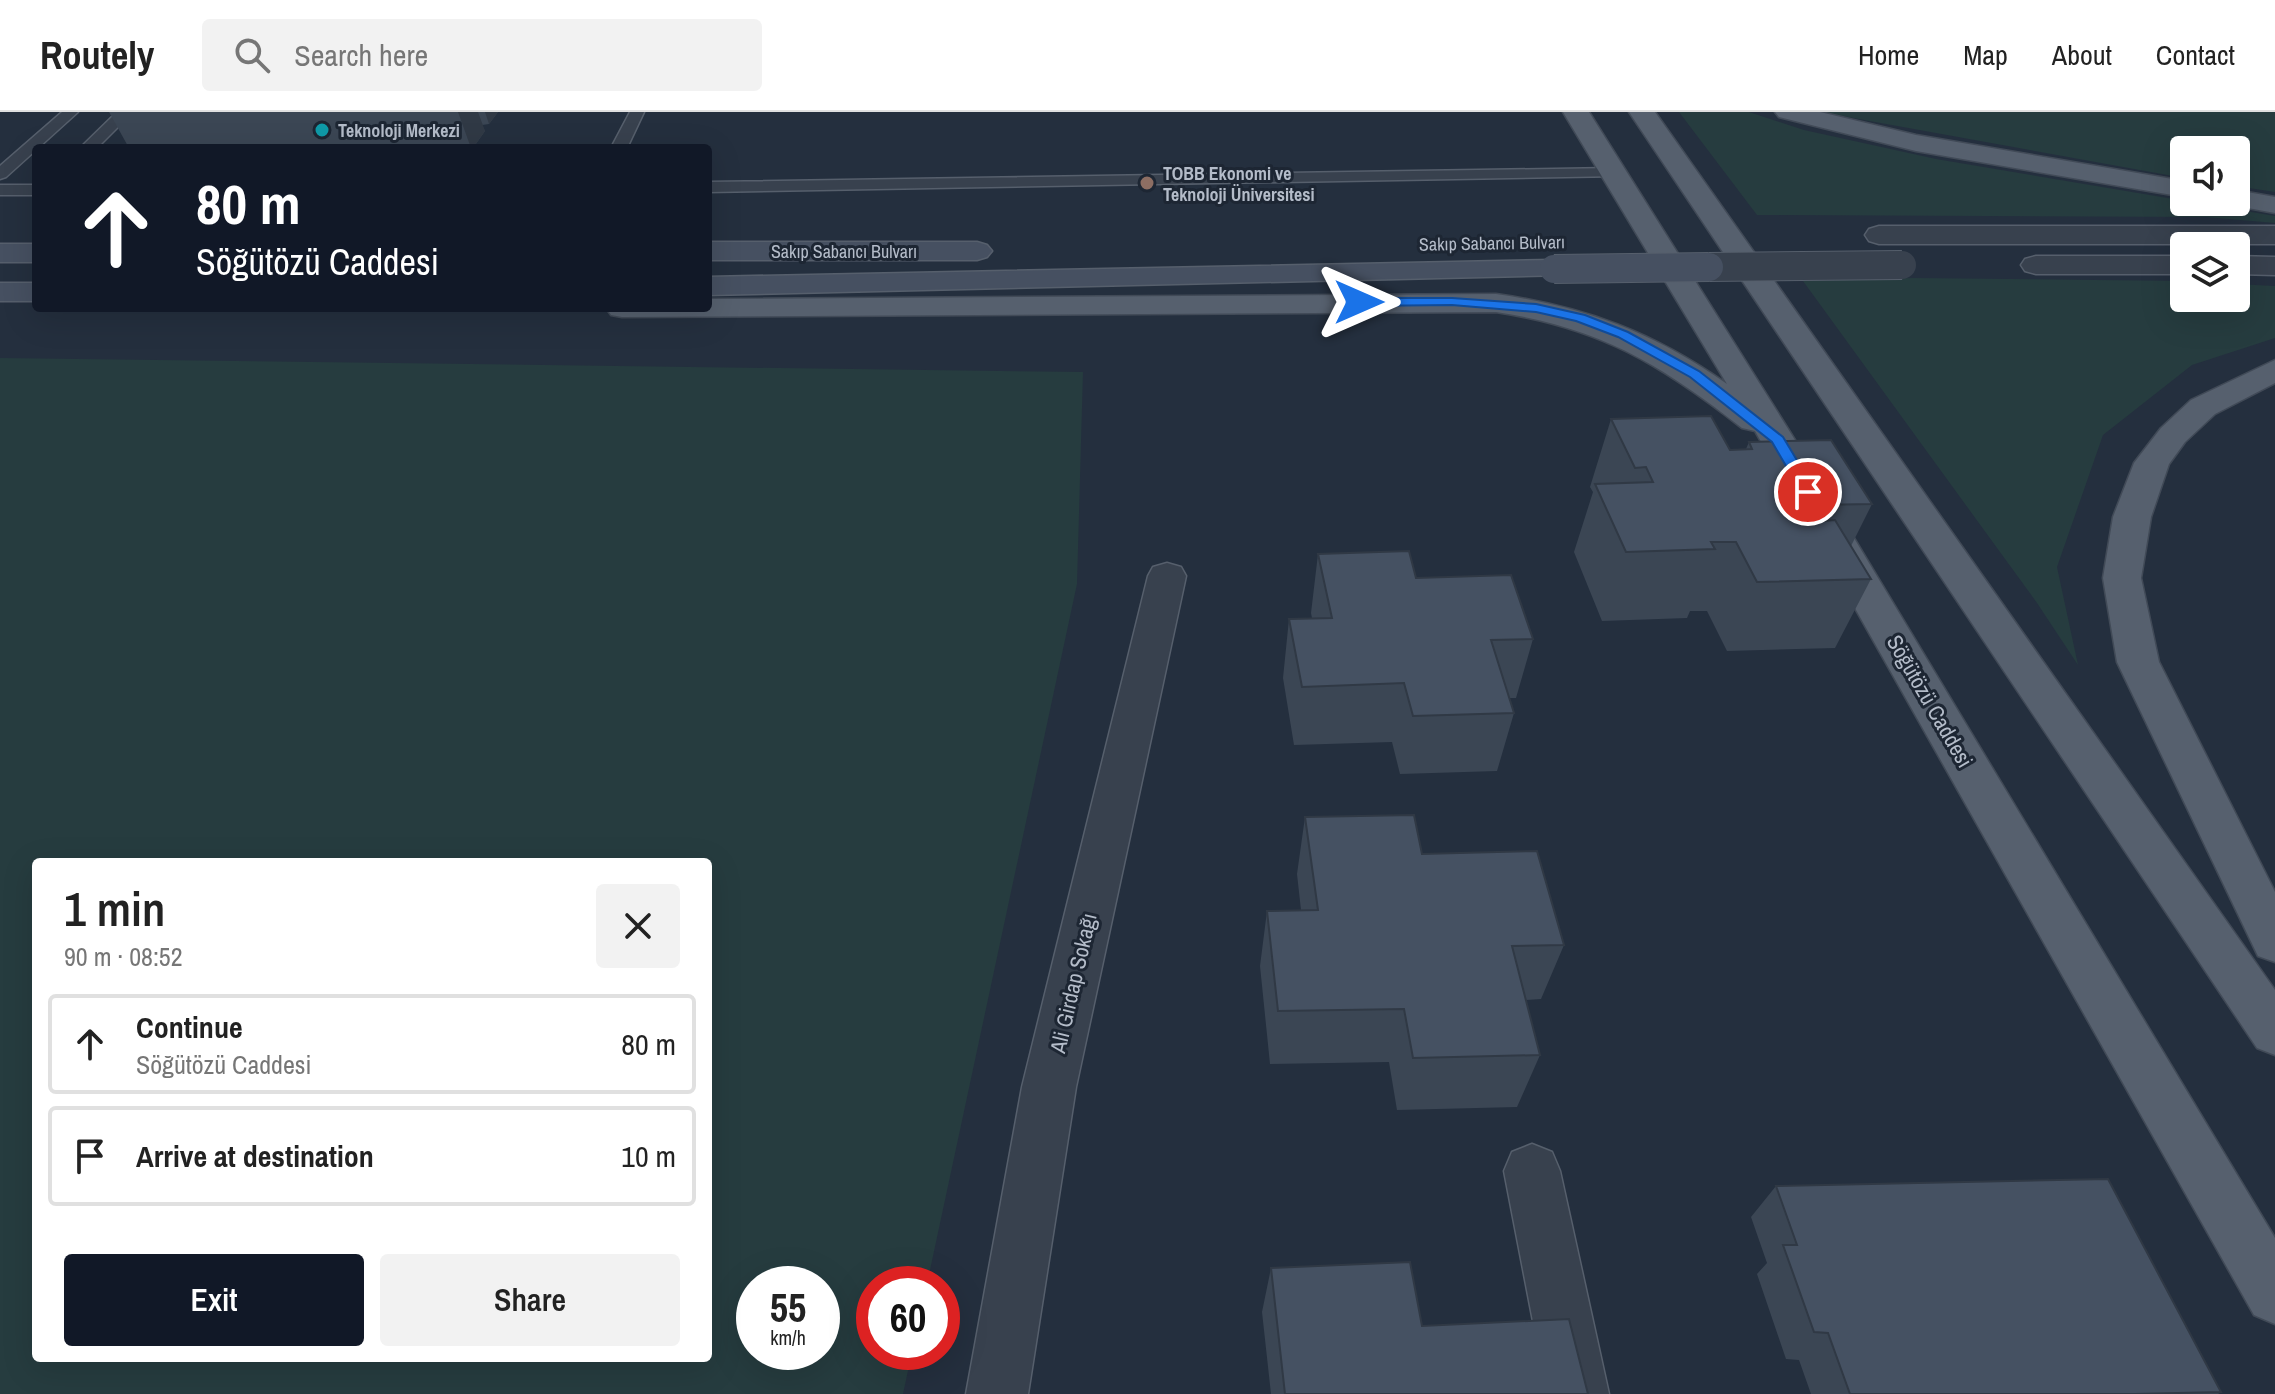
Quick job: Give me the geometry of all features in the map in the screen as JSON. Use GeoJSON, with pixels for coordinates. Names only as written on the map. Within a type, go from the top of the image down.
{"type":"FeatureCollection","features":[{"type":"Feature","properties":{"kind":"main road","name":"Söğütözü Caddesi"},"geometry":{"type":"LineString","coordinates":[[1576,112],[1778,440],[2275,1294]]}},
{"type":"Feature","properties":{"kind":"main road"},"geometry":{"type":"LineString","coordinates":[[1642,112],[2275,1032]]}},
{"type":"Feature","properties":{"kind":"main road"},"geometry":{"type":"LineString","coordinates":[[1788,112],[1916,143],[2170,187]]}},
{"type":"Feature","properties":{"kind":"main road"},"geometry":{"type":"LineString","coordinates":[[2250,201],[2275,205]]}},
{"type":"Feature","properties":{"kind":"main road","name":"Sakıp Sabancı Bulvarı"},"geometry":{"type":"LineString","coordinates":[[1334,246],[1693,239]]}},
{"type":"Feature","properties":{"kind":"main road","name":"Sakıp Sabancı Bulvarı"},"geometry":{"type":"LineString","coordinates":[[712,251],[1004,250]]}},
{"type":"Feature","properties":{"kind":"main road"},"geometry":{"type":"LineString","coordinates":[[0,253],[32,253]]}},
{"type":"Feature","properties":{"kind":"main road","name":"Sakıp Sabancı Bulvarı"},"geometry":{"type":"LineString","coordinates":[[712,286],[1709,267]]}},
{"type":"Feature","properties":{"kind":"main road"},"geometry":{"type":"LineString","coordinates":[[0,292],[32,292]]}},
{"type":"Feature","properties":{"kind":"main road"},"geometry":{"type":"LineString","coordinates":[[712,308],[1452,301],[1536,308],[1580,318],[1661,354],[1694,374],[1778,440]]}},
{"type":"Feature","properties":{"kind":"main road"},"geometry":{"type":"LineString","coordinates":[[2275,370],[2203,407],[2173,435],[2152,463],[2132,517],[2122,578],[2138,662],[2275,941]]}},
{"type":"Feature","properties":{"kind":"street"},"geometry":{"type":"LineString","coordinates":[[1848,236],[2275,235]]}},
{"type":"Feature","properties":{"kind":"street","name":"Sakıp Sabancı Bulvarı"},"geometry":{"type":"LineString","coordinates":[[1693,239],[1755,238]]}},
{"type":"Feature","properties":{"kind":"street","name":"Sakıp Sabancı Bulvarı"},"geometry":{"type":"LineString","coordinates":[[1709,267],[1933,265]]}},
{"type":"Feature","properties":{"kind":"street"},"geometry":{"type":"LineString","coordinates":[[2012,265],[2170,265]]}},
{"type":"Feature","properties":{"kind":"street"},"geometry":{"type":"LineString","coordinates":[[2250,265],[2275,266]]}},
{"type":"Feature","properties":{"kind":"street","name":"Ali Girdap Sokağı"},"geometry":{"type":"LineString","coordinates":[[997,1394],[1049,1087],[1167,576]]}},
{"type":"Feature","properties":{"kind":"street"},"geometry":{"type":"LineString","coordinates":[[1532,1171],[1578,1394]]}},
{"type":"Feature","properties":{"kind":"lane"},"geometry":{"type":"LineString","coordinates":[[34,144],[71,112]]}},
{"type":"Feature","properties":{"kind":"lane"},"geometry":{"type":"LineString","coordinates":[[92,144],[126,112]]}},
{"type":"Feature","properties":{"kind":"lane"},"geometry":{"type":"LineString","coordinates":[[621,144],[637,112]]}},
{"type":"Feature","properties":{"kind":"lane"},"geometry":{"type":"LineString","coordinates":[[0,174],[32,146]]}},
{"type":"Feature","properties":{"kind":"lane"},"geometry":{"type":"LineString","coordinates":[[712,187],[1614,173]]}},
{"type":"Feature","properties":{"kind":"lane"},"geometry":{"type":"LineString","coordinates":[[0,190],[32,190]]}},
{"type":"Feature","properties":{"kind":"green space"},"geometry":{"type":"Polygon","coordinates":[[[1679,112],[1749,112],[1804,130],[1936,159],[2170,198],[2170,216],[2250,216],[2250,212],[2275,216],[2275,223],[2205,217],[1757,215],[1679,112]]]}},
{"type":"Feature","properties":{"kind":"green space"},"geometry":{"type":"Polygon","coordinates":[[[1820,112],[2275,112],[2275,192],[2250,188],[2250,136],[2170,136],[2170,175],[1820,112]]]}},
{"type":"Feature","properties":{"kind":"green space"},"geometry":{"type":"Polygon","coordinates":[[[1914,278],[2170,281],[2170,312],[2250,312],[2250,285],[2275,286],[2275,338],[2192,365],[2103,435],[2057,567],[2078,665],[2037,603],[1803,281],[1914,278]]]}},
{"type":"Feature","properties":{"kind":"green space"},"geometry":{"type":"Polygon","coordinates":[[[0,358],[1083,372],[1077,584],[931,1266],[856,1266],[856,1370],[908,1370],[903,1394],[0,1394],[0,358]]]}},
{"type":"Feature","properties":{"kind":"building"},"geometry":{"type":"Polygon","coordinates":[[[1711,416],[1730,450],[1752,449],[1749,442],[1831,440],[1872,504],[1814,505],[1823,521],[1835,520],[1871,579],[1757,582],[1736,542],[1711,542],[1715,549],[1626,552],[1595,484],[1653,482],[1646,467],[1635,468],[1611,419],[1711,416]]]}},
{"type":"Feature","properties":{"kind":"building"},"geometry":{"type":"Polygon","coordinates":[[[1409,551],[1416,578],[1511,575],[1533,639],[1491,640],[1514,713],[1413,716],[1404,683],[1302,687],[1289,619],[1332,618],[1318,554],[1409,551]]]}},
{"type":"Feature","properties":{"kind":"building"},"geometry":{"type":"Polygon","coordinates":[[[1414,815],[1422,854],[1537,851],[1564,945],[1512,946],[1540,1055],[1413,1058],[1404,1009],[1278,1011],[1267,911],[1318,910],[1305,817],[1414,815]]]}},
{"type":"Feature","properties":{"kind":"building"},"geometry":{"type":"Polygon","coordinates":[[[2108,1179],[2221,1392],[1850,1394],[1828,1333],[1814,1332],[1783,1245],[1797,1245],[1776,1186],[2108,1179]]]}},
{"type":"Feature","properties":{"kind":"building"},"geometry":{"type":"Polygon","coordinates":[[[1410,1262],[1422,1326],[1569,1319],[1588,1394],[1285,1394],[1271,1268],[1410,1262]]]}},
{"type":"Feature","properties":{"kind":"place","name":"Teknoloji Merkezi"},"geometry":{"type":"Point","coordinates":[322,130]}},
{"type":"Feature","properties":{"kind":"place","name":"TOBB Ekonomi ve Teknoloji Üniversitesi"},"geometry":{"type":"Point","coordinates":[1147,183]}},
{"type":"Feature","properties":{"kind":"route"},"geometry":{"type":"LineString","coordinates":[[1359,302],[1496,303],[1580,318],[1623,334],[1694,374],[1778,440],[1808,492]]}}]}
